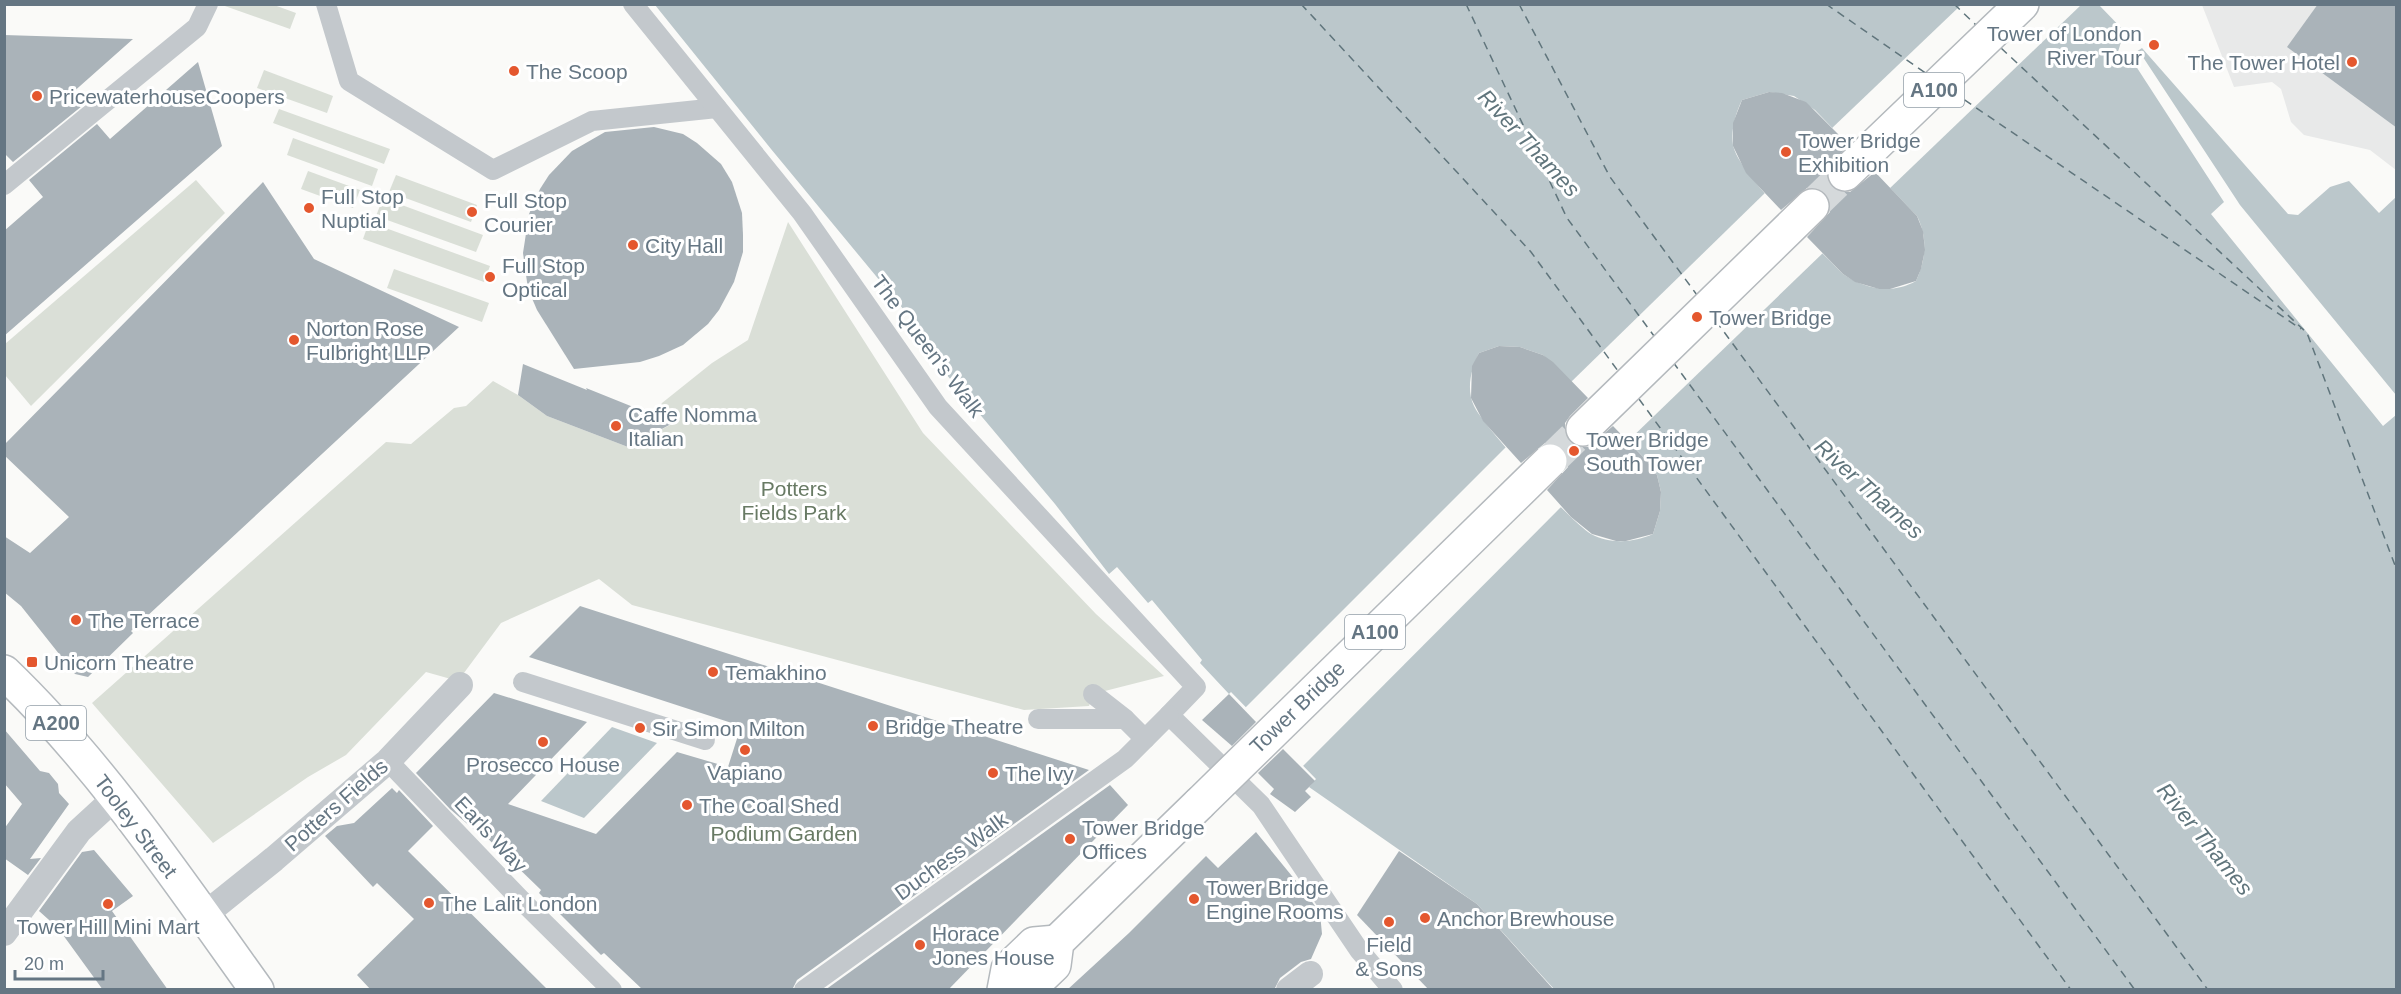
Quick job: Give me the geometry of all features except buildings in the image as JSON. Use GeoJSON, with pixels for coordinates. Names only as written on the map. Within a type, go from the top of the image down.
{"type":"FeatureCollection","features":[{"type":"Feature","properties":{"kind":"main road","name":"A100"},"geometry":{"type":"LineString","coordinates":[[1845,174],[2022,4]]}},
{"type":"Feature","properties":{"kind":"main road"},"geometry":{"type":"LineString","coordinates":[[1582,429],[1812,206]]}},
{"type":"Feature","properties":{"kind":"main road","name":"Tower Bridge"},"geometry":{"type":"LineString","coordinates":[[1057,942],[1550,461]]}},
{"type":"Feature","properties":{"kind":"main road","name":"Tooley Street"},"geometry":{"type":"LineString","coordinates":[[5,673],[50,717],[115,798],[257,990]]}},
{"type":"Feature","properties":{"kind":"main road","name":"A100"},"geometry":{"type":"LineString","coordinates":[[1028,990],[1054,965],[1057,942]]}},
{"type":"Feature","properties":{"kind":"main road"},"geometry":{"type":"LineString","coordinates":[[1004,990],[1008,969],[1034,944],[1057,942]]}},
{"type":"Feature","properties":{"kind":"street"},"geometry":{"type":"LineString","coordinates":[[4,185],[197,27],[208,4]]}},
{"type":"Feature","properties":{"kind":"street"},"geometry":{"type":"LineString","coordinates":[[326,4],[349,81],[493,170],[592,121],[717,108]]}},
{"type":"Feature","properties":{"kind":"street","name":"The Queen's Walk"},"geometry":{"type":"LineString","coordinates":[[633,4],[802,213],[938,407],[1196,687],[1186,698]]}},
{"type":"Feature","properties":{"kind":"street"},"geometry":{"type":"LineString","coordinates":[[523,682],[705,740]]}},
{"type":"Feature","properties":{"kind":"street","name":"Potters Fields"},"geometry":{"type":"LineString","coordinates":[[203,916],[274,859],[387,761],[460,685]]}},
{"type":"Feature","properties":{"kind":"street"},"geometry":{"type":"LineString","coordinates":[[1093,694],[1125,719],[1145,739]]}},
{"type":"Feature","properties":{"kind":"street","name":"Duchess Walk"},"geometry":{"type":"LineString","coordinates":[[804,990],[1125,759],[1186,698]]}},
{"type":"Feature","properties":{"kind":"street"},"geometry":{"type":"LineString","coordinates":[[1169,715],[1261,805],[1274,821],[1359,950],[1393,990]]}},
{"type":"Feature","properties":{"kind":"street"},"geometry":{"type":"LineString","coordinates":[[1038,719],[1125,719]]}},
{"type":"Feature","properties":{"kind":"street","name":"Earls Way"},"geometry":{"type":"LineString","coordinates":[[387,761],[522,901],[612,990]]}},
{"type":"Feature","properties":{"kind":"street"},"geometry":{"type":"LineString","coordinates":[[4,933],[79,831],[115,798]]}},
{"type":"Feature","properties":{"kind":"street"},"geometry":{"type":"LineString","coordinates":[[1289,990],[1310,974]]}},
{"type":"Feature","properties":{"kind":"shaded area"},"geometry":{"type":"Polygon","coordinates":[[[2202,5],[2396,5],[2396,170],[2370,150],[2304,135],[2291,122],[2281,89],[2272,82],[2234,87],[2202,5]]]}},
{"type":"Feature","properties":{"kind":"green space"},"geometry":{"type":"Polygon","coordinates":[[[222,5],[274,5],[296,13],[290,29],[222,5]]]}},
{"type":"Feature","properties":{"kind":"green space"},"geometry":{"type":"Polygon","coordinates":[[[264,70],[333,96],[327,113],[257,88],[264,70]]]}},
{"type":"Feature","properties":{"kind":"green space"},"geometry":{"type":"Polygon","coordinates":[[[279,109],[390,149],[384,164],[273,123],[279,109]]]}},
{"type":"Feature","properties":{"kind":"green space"},"geometry":{"type":"Polygon","coordinates":[[[293,138],[378,169],[372,186],[287,155],[293,138]]]}},
{"type":"Feature","properties":{"kind":"green space"},"geometry":{"type":"Polygon","coordinates":[[[308,171],[360,190],[353,208],[301,189],[308,171]]]}},
{"type":"Feature","properties":{"kind":"green space"},"geometry":{"type":"Polygon","coordinates":[[[396,175],[477,205],[471,222],[389,192],[396,175]]]}},
{"type":"Feature","properties":{"kind":"green space"},"geometry":{"type":"Polygon","coordinates":[[[196,180],[225,213],[31,406],[5,375],[5,344],[196,180]]]}},
{"type":"Feature","properties":{"kind":"green space"},"geometry":{"type":"Polygon","coordinates":[[[383,198],[483,235],[476,252],[376,216],[383,198]]]}},
{"type":"Feature","properties":{"kind":"green space"},"geometry":{"type":"Polygon","coordinates":[[[369,222],[490,266],[484,282],[363,239],[369,222]]]}},
{"type":"Feature","properties":{"kind":"green space","name":"Potters Fields Park"},"geometry":{"type":"Polygon","coordinates":[[[788,222],[923,433],[1096,614],[1164,676],[1093,694],[1089,706],[1024,710],[632,605],[599,579],[501,623],[458,681],[426,672],[346,755],[308,777],[213,843],[92,703],[386,442],[411,444],[454,408],[466,406],[493,381],[518,395],[547,416],[628,447],[672,424],[654,416],[662,403],[712,363],[748,340],[788,222]]]}},
{"type":"Feature","properties":{"kind":"green space"},"geometry":{"type":"Polygon","coordinates":[[[394,269],[489,303],[482,322],[387,288],[394,269]]]}},
{"type":"Feature","properties":{"kind":"water","name":"River Thames"},"geometry":{"type":"Polygon","coordinates":[[[655,5],[2099,5],[2128,35],[2121,42],[2117,55],[2127,58],[2142,48],[2288,214],[2298,215],[2330,187],[2349,181],[2379,213],[2396,197],[2396,989],[1554,989],[1477,904],[1309,787],[1316,779],[1200,663],[1202,660],[1152,600],[1148,603],[1117,567],[1109,574],[1055,504],[941,368],[947,362],[655,5]],[[1769,92],[1742,100],[1734,122],[1733,145],[1738,158],[1749,174],[1781,211],[1843,274],[1869,286],[1888,289],[1916,281],[1924,257],[1923,232],[1917,216],[1815,110],[1794,96],[1769,92]],[[1499,346],[1479,353],[1470,386],[1474,406],[1493,433],[1548,494],[1591,534],[1622,541],[1653,534],[1660,511],[1661,492],[1657,475],[1647,461],[1584,394],[1543,355],[1520,347],[1499,346]]]}},
{"type":"Feature","properties":{"kind":"water"},"geometry":{"type":"Polygon","coordinates":[[[612,727],[657,743],[584,818],[541,801],[612,727]]]}},
{"type":"Feature","properties":{"kind":"pier"},"geometry":{"type":"Polygon","coordinates":[[[1961,5],[2081,5],[1888,190],[1830,130],[1961,5]]]}},
{"type":"Feature","properties":{"kind":"pier"},"geometry":{"type":"Polygon","coordinates":[[[2139,51],[2240,205],[2396,395],[2396,415],[2383,426],[2211,214],[2224,202],[2130,57],[2139,51]]]}},
{"type":"Feature","properties":{"kind":"pier"},"geometry":{"type":"Polygon","coordinates":[[[1767,191],[1825,251],[1626,443],[1569,384],[1767,191]]]}},
{"type":"Feature","properties":{"kind":"pier"},"geometry":{"type":"Polygon","coordinates":[[[1508,445],[1564,504],[1301,768],[1244,709],[1508,445]]]}},
{"type":"Feature","properties":{"kind":"ferry route"},"geometry":{"type":"LineString","coordinates":[[1301,4],[1531,252],[1618,371]]}},
{"type":"Feature","properties":{"kind":"ferry route"},"geometry":{"type":"LineString","coordinates":[[1466,4],[1567,218],[1654,336]]}},
{"type":"Feature","properties":{"kind":"ferry route"},"geometry":{"type":"LineString","coordinates":[[1519,4],[1610,177],[1697,295]]}},
{"type":"Feature","properties":{"kind":"ferry route"},"geometry":{"type":"LineString","coordinates":[[1826,4],[1927,74]]}},
{"type":"Feature","properties":{"kind":"ferry route"},"geometry":{"type":"LineString","coordinates":[[1954,4],[1977,26]]}},
{"type":"Feature","properties":{"kind":"ferry route"},"geometry":{"type":"LineString","coordinates":[[2001,48],[2307,333],[2396,568]]}},
{"type":"Feature","properties":{"kind":"ferry route"},"geometry":{"type":"LineString","coordinates":[[1953,92],[2301,329]]}},
{"type":"Feature","properties":{"kind":"ferry route"},"geometry":{"type":"LineString","coordinates":[[1716,321],[2208,990]]}},
{"type":"Feature","properties":{"kind":"ferry route"},"geometry":{"type":"LineString","coordinates":[[1673,362],[2135,990]]}},
{"type":"Feature","properties":{"kind":"ferry route"},"geometry":{"type":"LineString","coordinates":[[1639,399],[2071,990]]}},
{"type":"Feature","properties":{"kind":"tunnel"},"geometry":{"type":"LineString","coordinates":[[1812,206],[1845,174]]}},
{"type":"Feature","properties":{"kind":"tunnel"},"geometry":{"type":"LineString","coordinates":[[1550,461],[1583,429]]}},
{"type":"Feature","properties":{"kind":"place","name":"Tower of London River Tour"},"geometry":{"type":"Point","coordinates":[2154,45]}},
{"type":"Feature","properties":{"kind":"place","name":"The Tower Hotel"},"geometry":{"type":"Point","coordinates":[2352,62]}},
{"type":"Feature","properties":{"kind":"place","name":"The Scoop"},"geometry":{"type":"Point","coordinates":[514,71]}},
{"type":"Feature","properties":{"kind":"place","name":"PricewaterhouseCoopers"},"geometry":{"type":"Point","coordinates":[37,96]}},
{"type":"Feature","properties":{"kind":"place","name":"Tower Bridge Exhibition"},"geometry":{"type":"Point","coordinates":[1786,152]}},
{"type":"Feature","properties":{"kind":"place","name":"Full Stop Nuptial"},"geometry":{"type":"Point","coordinates":[309,208]}},
{"type":"Feature","properties":{"kind":"place","name":"Full Stop Courier"},"geometry":{"type":"Point","coordinates":[472,212]}},
{"type":"Feature","properties":{"kind":"place","name":"City Hall"},"geometry":{"type":"Point","coordinates":[633,245]}},
{"type":"Feature","properties":{"kind":"place","name":"Full Stop Optical"},"geometry":{"type":"Point","coordinates":[490,277]}},
{"type":"Feature","properties":{"kind":"place","name":"Tower Bridge"},"geometry":{"type":"Point","coordinates":[1697,317]}},
{"type":"Feature","properties":{"kind":"place","name":"Norton Rose Fulbright LLP"},"geometry":{"type":"Point","coordinates":[294,340]}},
{"type":"Feature","properties":{"kind":"place","name":"Caffe Nomma Italian"},"geometry":{"type":"Point","coordinates":[616,426]}},
{"type":"Feature","properties":{"kind":"place","name":"Tower Bridge South Tower"},"geometry":{"type":"Point","coordinates":[1574,451]}},
{"type":"Feature","properties":{"kind":"place","name":"The Terrace"},"geometry":{"type":"Point","coordinates":[76,620]}},
{"type":"Feature","properties":{"kind":"place","name":"Unicorn Theatre"},"geometry":{"type":"Point","coordinates":[32,662]}},
{"type":"Feature","properties":{"kind":"place","name":"Temakhino"},"geometry":{"type":"Point","coordinates":[713,672]}},
{"type":"Feature","properties":{"kind":"place","name":"Bridge Theatre"},"geometry":{"type":"Point","coordinates":[873,726]}},
{"type":"Feature","properties":{"kind":"place","name":"Sir Simon Milton"},"geometry":{"type":"Point","coordinates":[640,728]}},
{"type":"Feature","properties":{"kind":"place","name":"Prosecco House"},"geometry":{"type":"Point","coordinates":[543,742]}},
{"type":"Feature","properties":{"kind":"place","name":"Vapiano"},"geometry":{"type":"Point","coordinates":[745,750]}},
{"type":"Feature","properties":{"kind":"place","name":"The Ivy"},"geometry":{"type":"Point","coordinates":[993,773]}},
{"type":"Feature","properties":{"kind":"place","name":"The Coal Shed"},"geometry":{"type":"Point","coordinates":[687,805]}},
{"type":"Feature","properties":{"kind":"place","name":"Tower Bridge Offices"},"geometry":{"type":"Point","coordinates":[1070,839]}},
{"type":"Feature","properties":{"kind":"place","name":"Tower Bridge Engine Rooms"},"geometry":{"type":"Point","coordinates":[1194,899]}},
{"type":"Feature","properties":{"kind":"place","name":"The Lalit London"},"geometry":{"type":"Point","coordinates":[429,903]}},
{"type":"Feature","properties":{"kind":"place","name":"Tower Hill Mini Mart"},"geometry":{"type":"Point","coordinates":[108,904]}},
{"type":"Feature","properties":{"kind":"place","name":"Anchor Brewhouse"},"geometry":{"type":"Point","coordinates":[1425,918]}},
{"type":"Feature","properties":{"kind":"place","name":"Field & Sons"},"geometry":{"type":"Point","coordinates":[1389,922]}},
{"type":"Feature","properties":{"kind":"place","name":"Horace Jones House"},"geometry":{"type":"Point","coordinates":[920,945]}},
{"type":"Feature","properties":{"kind":"park label","name":"Podium Garden"},"geometry":{"type":"Point","coordinates":[784,833]}}]}
